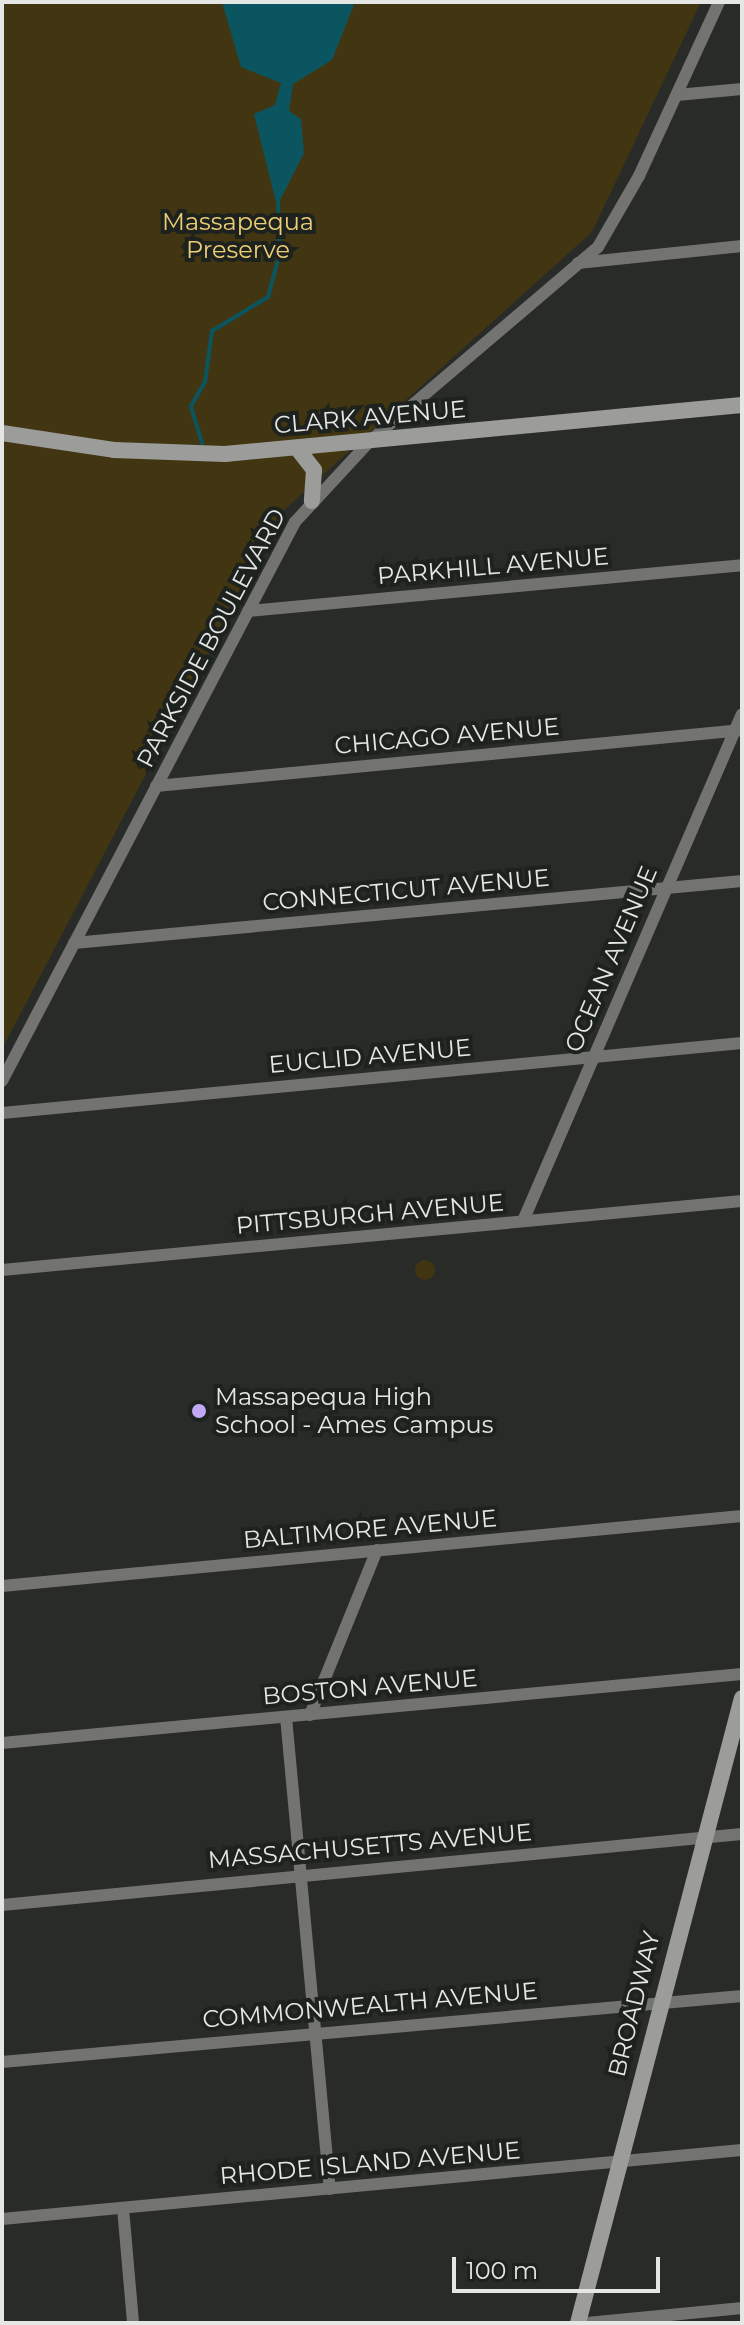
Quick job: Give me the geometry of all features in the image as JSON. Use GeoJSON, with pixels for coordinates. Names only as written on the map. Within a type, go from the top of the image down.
{"type":"FeatureCollection","features":[{"type":"Feature","properties":{"kind":"street","name":"PARKSIDE BOULEVARD"},"geometry":{"type":"LineString","coordinates":[[2,1081],[248,611],[312,501],[370,441],[610,229],[719,2]]}},
{"type":"Feature","properties":{"kind":"street"},"geometry":{"type":"LineString","coordinates":[[677,95],[742,89]]}},
{"type":"Feature","properties":{"kind":"street"},"geometry":{"type":"LineString","coordinates":[[573,263],[742,246]]}},
{"type":"Feature","properties":{"kind":"street","name":"CLARK AVENUE"},"geometry":{"type":"LineString","coordinates":[[2,433],[167,455],[297,448],[742,405]]}},
{"type":"Feature","properties":{"kind":"street"},"geometry":{"type":"LineString","coordinates":[[297,448],[314,470],[312,501]]}},
{"type":"Feature","properties":{"kind":"street","name":"PARKHILL AVENUE"},"geometry":{"type":"LineString","coordinates":[[248,611],[742,565]]}},
{"type":"Feature","properties":{"kind":"street","name":"OCEAN AVENUE"},"geometry":{"type":"LineString","coordinates":[[523,1221],[664,888],[739,730],[742,714]]}},
{"type":"Feature","properties":{"kind":"street","name":"CHICAGO AVENUE"},"geometry":{"type":"LineString","coordinates":[[156,786],[739,730]]}},
{"type":"Feature","properties":{"kind":"street","name":"CONNECTICUT AVENUE"},"geometry":{"type":"LineString","coordinates":[[74,943],[742,881]]}},
{"type":"Feature","properties":{"kind":"street","name":"EUCLID AVENUE"},"geometry":{"type":"LineString","coordinates":[[2,1113],[742,1043]]}},
{"type":"Feature","properties":{"kind":"street","name":"PITTSBURGH AVENUE"},"geometry":{"type":"LineString","coordinates":[[2,1270],[742,1201]]}},
{"type":"Feature","properties":{"kind":"street","name":"BALTIMORE AVENUE"},"geometry":{"type":"LineString","coordinates":[[2,1586],[742,1516]]}},
{"type":"Feature","properties":{"kind":"street"},"geometry":{"type":"LineString","coordinates":[[310,1715],[377,1550]]}},
{"type":"Feature","properties":{"kind":"street","name":"BOSTON AVENUE"},"geometry":{"type":"LineString","coordinates":[[2,1743],[742,1674]]}},
{"type":"Feature","properties":{"kind":"street","name":"BROADWAY"},"geometry":{"type":"LineString","coordinates":[[578,2323],[702,1838],[742,1698]]}},
{"type":"Feature","properties":{"kind":"street"},"geometry":{"type":"LineString","coordinates":[[286,1717],[330,2189]]}},
{"type":"Feature","properties":{"kind":"street","name":"MASSACHUSETTS AVENUE"},"geometry":{"type":"LineString","coordinates":[[2,1905],[742,1834]]}},
{"type":"Feature","properties":{"kind":"street","name":"COMMONWEALTH AVENUE"},"geometry":{"type":"LineString","coordinates":[[2,2062],[742,1996]]}},
{"type":"Feature","properties":{"kind":"street","name":"RHODE ISLAND AVENUE"},"geometry":{"type":"LineString","coordinates":[[2,2219],[742,2150]]}},
{"type":"Feature","properties":{"kind":"street"},"geometry":{"type":"LineString","coordinates":[[123,2208],[133,2323]]}},
{"type":"Feature","properties":{"kind":"street"},"geometry":{"type":"LineString","coordinates":[[587,2323],[742,2308]]}},
{"type":"Feature","properties":{"kind":"green space","name":"Massapequa Preserve"},"geometry":{"type":"Polygon","coordinates":[[[2,2],[701,2],[592,232],[284,510],[2,1049],[2,2]]]}},
{"type":"Feature","properties":{"kind":"green space"},"geometry":{"type":"Polygon","coordinates":[[[425,1260],[432,1263],[435,1270],[432,1277],[425,1280],[418,1277],[415,1270],[418,1263],[425,1260]]]}},
{"type":"Feature","properties":{"kind":"water"},"geometry":{"type":"Polygon","coordinates":[[[222,2],[355,2],[332,60],[293,84],[289,111],[301,119],[304,153],[277,206],[254,114],[275,105],[281,83],[241,67],[222,2]]]}},
{"type":"Feature","properties":{"kind":"waterway"},"geometry":{"type":"LineString","coordinates":[[202,443],[191,406],[205,382],[212,331],[268,297],[279,256],[278,201]]}},
{"type":"Feature","properties":{"kind":"place","name":"Massapequa High School - Ames Campus"},"geometry":{"type":"Point","coordinates":[199,1411]}}]}
